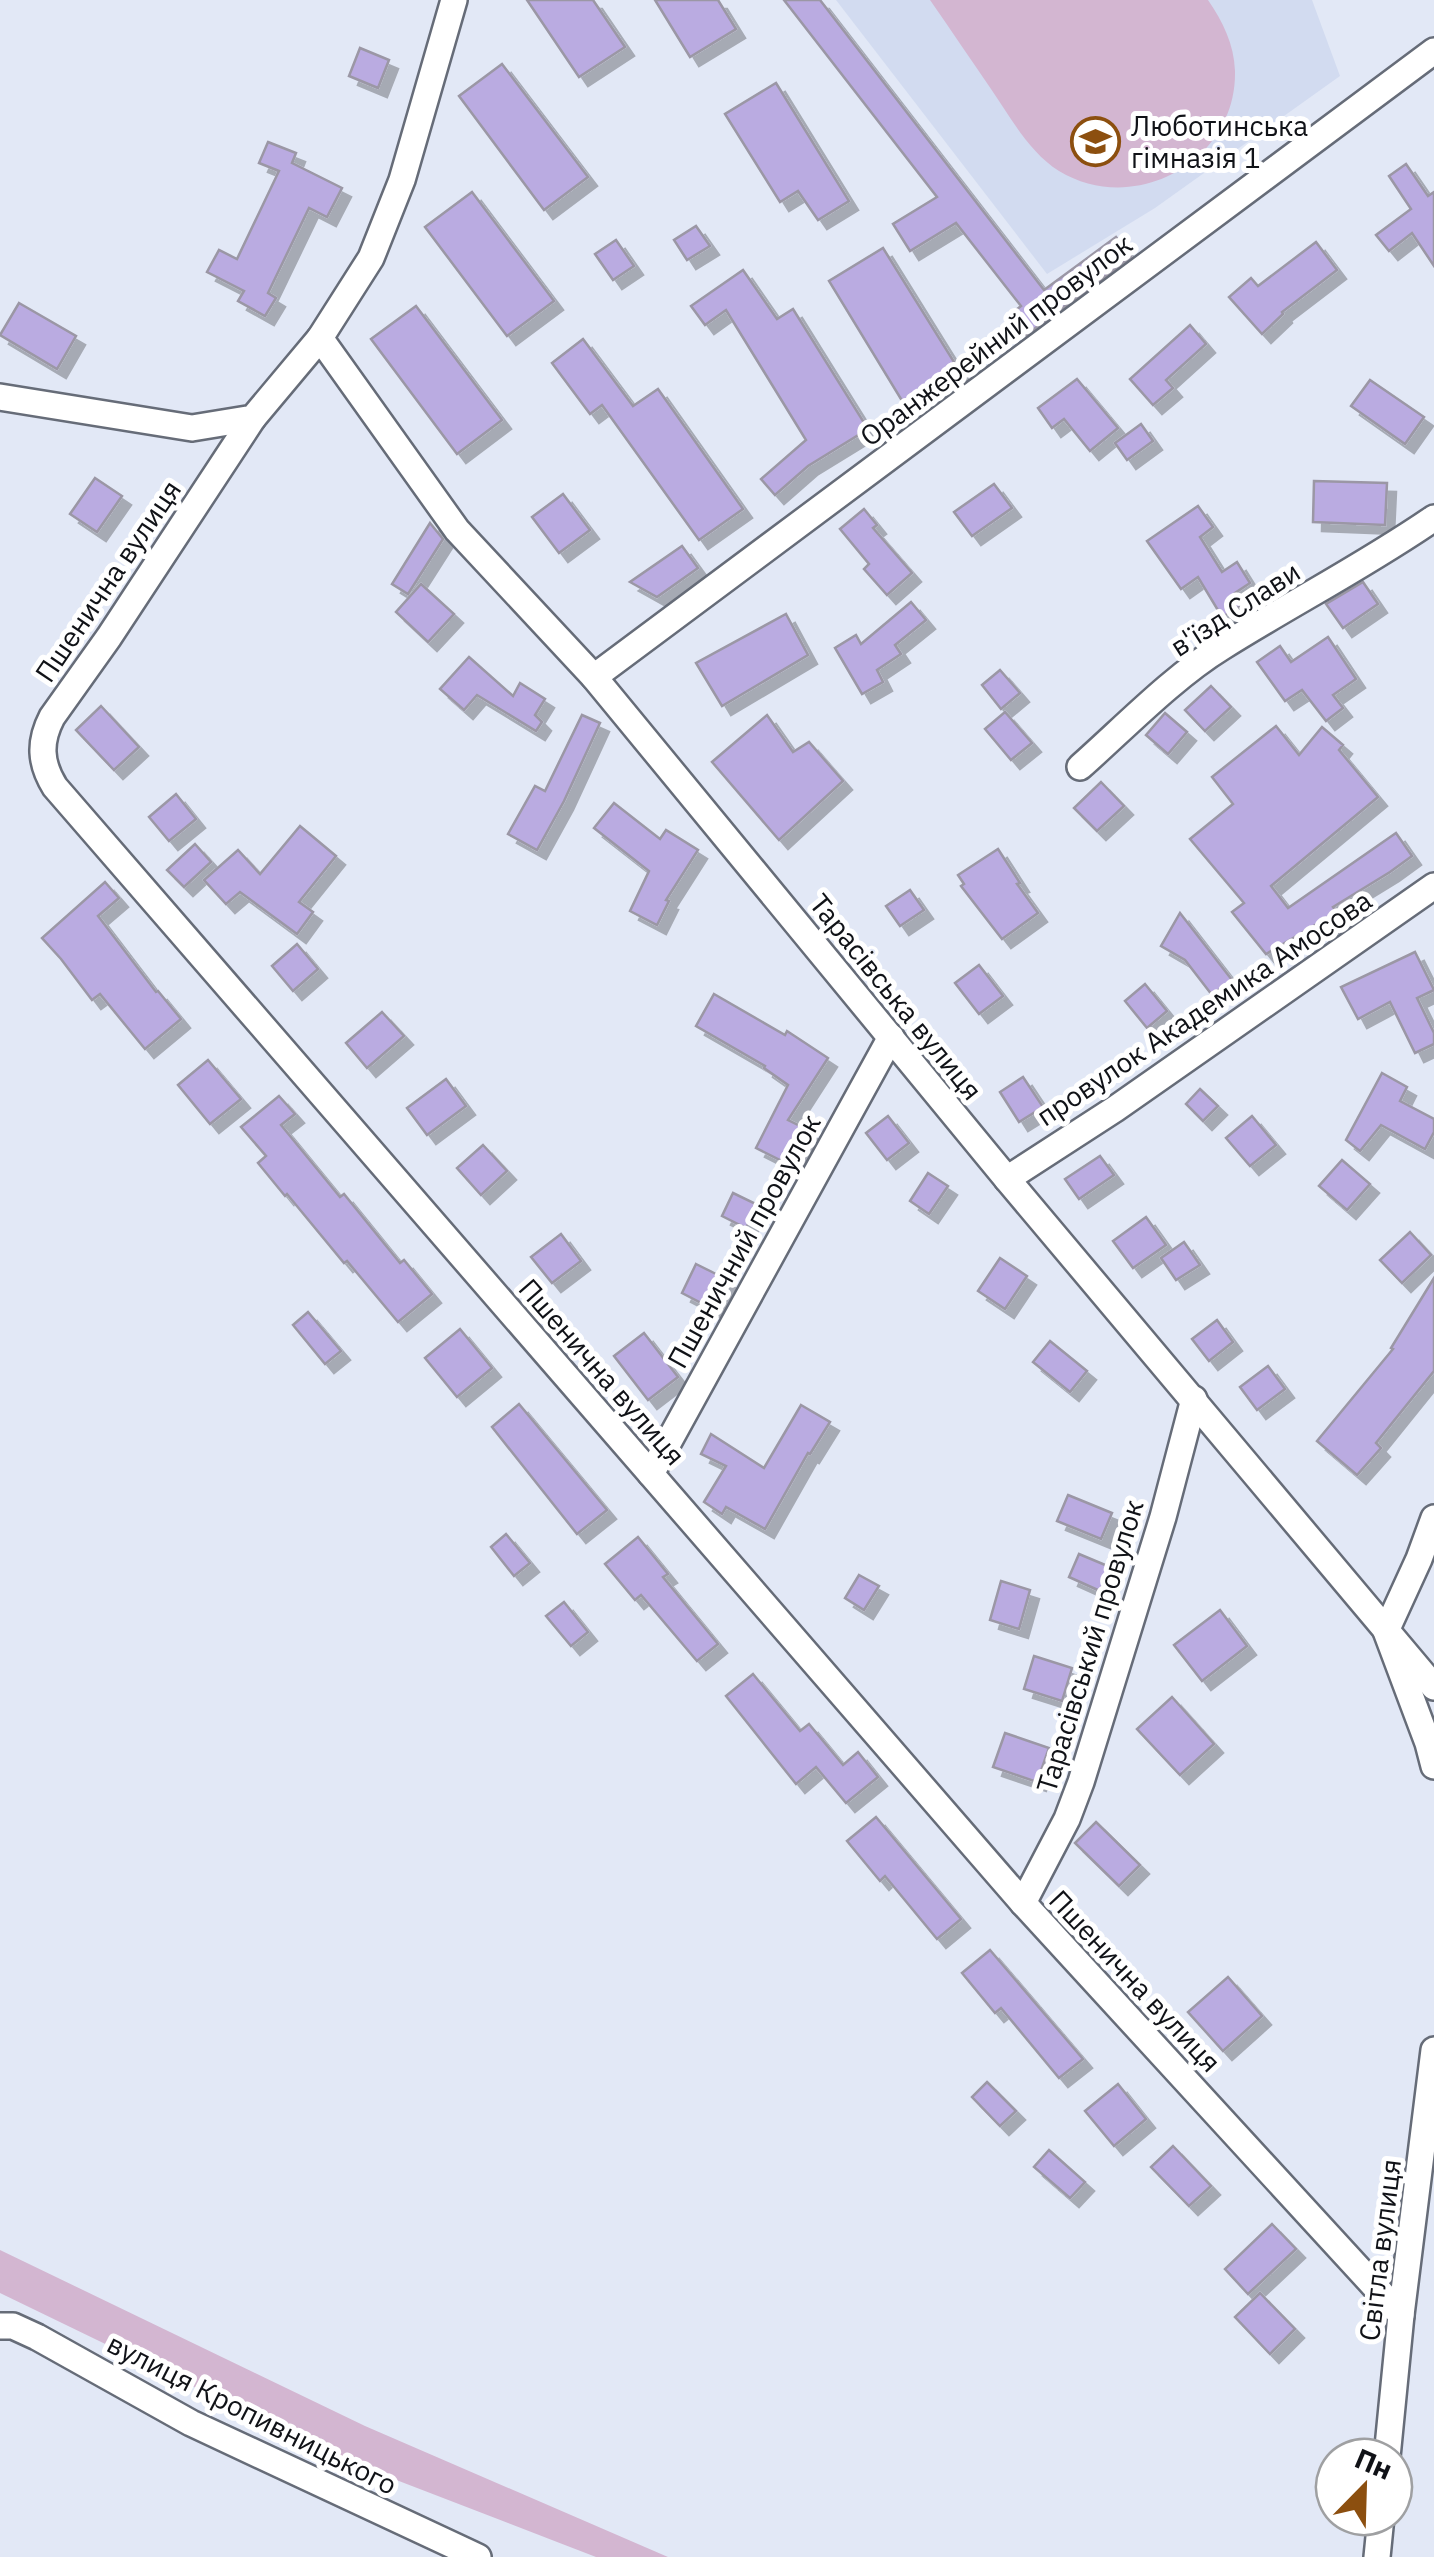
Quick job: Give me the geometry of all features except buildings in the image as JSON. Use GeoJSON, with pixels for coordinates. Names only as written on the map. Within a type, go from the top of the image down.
{"type":"FeatureCollection","features":[{"type":"Feature","properties":{"kind":"street","name":"Пшенична вулиця"},"geometry":{"type":"LineString","coordinates":[[454,0],[402,180],[370,258],[320,338],[253,418],[52,717],[42,745],[47,774],[1023,1903],[1402,2314]]}},
{"type":"Feature","properties":{"kind":"street","name":"Оранжерейний провулок"},"geometry":{"type":"LineString","coordinates":[[594,677],[1434,52]]}},
{"type":"Feature","properties":{"kind":"street","name":"Тарасівська вулиця"},"geometry":{"type":"LineString","coordinates":[[320,338],[457,530],[594,677],[1434,1687]]}},
{"type":"Feature","properties":{"kind":"street"},"geometry":{"type":"LineString","coordinates":[[0,397],[192,428],[253,418]]}},
{"type":"Feature","properties":{"kind":"street","name":"в'їзд Слави"},"geometry":{"type":"LineString","coordinates":[[1080,767],[1187,672],[1220,648],[1434,518]]}},
{"type":"Feature","properties":{"kind":"street","name":"провулок Академика Амосова"},"geometry":{"type":"LineString","coordinates":[[1007,1178],[1115,1109],[1434,886]]}},
{"type":"Feature","properties":{"kind":"street","name":"Пшеничний провулок"},"geometry":{"type":"LineString","coordinates":[[650,1474],[890,1037]]}},
{"type":"Feature","properties":{"kind":"street","name":"Тарасівський провулок"},"geometry":{"type":"LineString","coordinates":[[1023,1903],[1067,1819],[1080,1782],[1163,1517],[1194,1399]]}},
{"type":"Feature","properties":{"kind":"street"},"geometry":{"type":"LineString","coordinates":[[1434,1518],[1386,1630],[1434,1766]]}},
{"type":"Feature","properties":{"kind":"street","name":"Світла вулиця"},"geometry":{"type":"LineString","coordinates":[[1389,2437],[1434,2050]]}},
{"type":"Feature","properties":{"kind":"street","name":"вулиця Кропивницького"},"geometry":{"type":"LineString","coordinates":[[4,2327],[37,2337],[191,2423],[478,2557]]}},
{"type":"Feature","properties":{"kind":"shaded area","name":"Люботинська гiмназiя 1"},"geometry":{"type":"Polygon","coordinates":[[[836,0],[1312,0],[1340,76],[1155,208],[1047,274],[836,0]]]}},
{"type":"Feature","properties":{"kind":"shaded area"},"geometry":{"type":"Polygon","coordinates":[[[930,0],[1208,0],[1230,42],[1235,71],[1231,103],[1219,131],[1200,154],[1176,172],[1149,183],[1119,187],[1088,184],[1059,171],[1030,144],[930,0]]]}},
{"type":"Feature","properties":{"kind":"shaded area"},"geometry":{"type":"Polygon","coordinates":[[[0,2250],[365,2426],[668,2557],[596,2557],[347,2461],[0,2293],[0,2250]]]}},
{"type":"Feature","properties":{"kind":"place","name":"Люботинська гiмназiя 1"},"geometry":{"type":"Point","coordinates":[1096,142]}}]}
